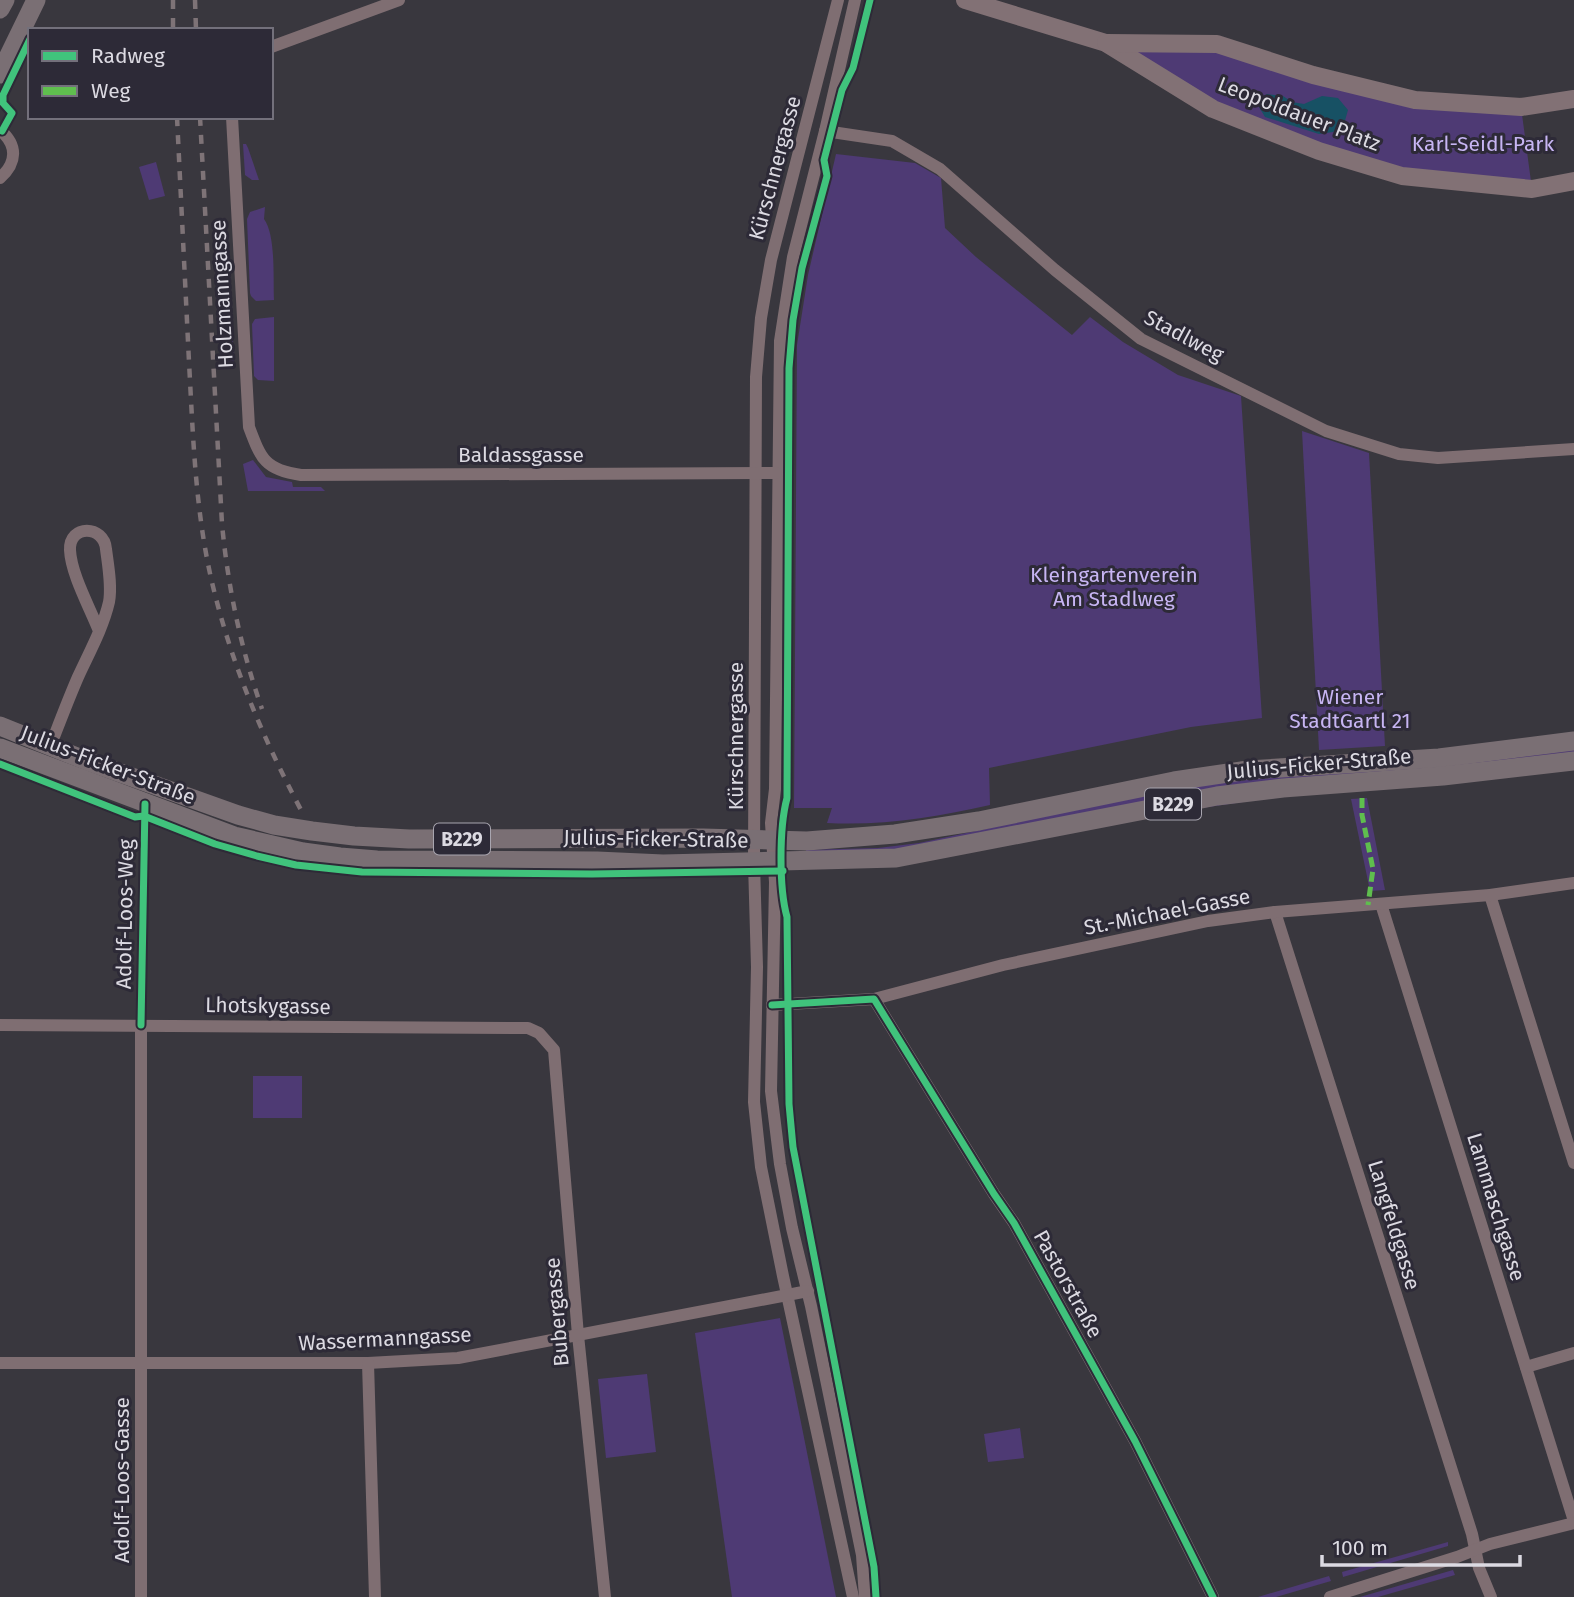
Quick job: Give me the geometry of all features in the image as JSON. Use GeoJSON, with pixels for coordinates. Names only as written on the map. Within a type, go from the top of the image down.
{"type":"FeatureCollection","features":[{"type":"Feature","properties":{"kind":"main road"},"geometry":{"type":"LineString","coordinates":[[0,9],[5,0]]}},
{"type":"Feature","properties":{"kind":"main road"},"geometry":{"type":"LineString","coordinates":[[0,74],[36,0]]}},
{"type":"Feature","properties":{"kind":"main road","name":"Julius-Ficker-Straße"},"geometry":{"type":"LineString","coordinates":[[0,726],[46,756],[234,836],[267,845],[340,857],[391,860],[597,860],[663,864],[896,858],[1217,796],[1283,788],[1443,776],[1574,761]]}},
{"type":"Feature","properties":{"kind":"main road","name":"Julius-Ficker-Straße"},"geometry":{"type":"LineString","coordinates":[[0,748],[46,756],[274,825],[322,832],[409,839],[807,841],[895,834],[979,821],[1174,781],[1248,770],[1439,758],[1574,741]]}},
{"type":"Feature","properties":{"kind":"street"},"geometry":{"type":"LineString","coordinates":[[273,46],[399,0]]}},
{"type":"Feature","properties":{"kind":"street","name":"Kürschnergasse"},"geometry":{"type":"LineString","coordinates":[[838,0],[771,260],[761,318],[756,377],[763,840],[775,862],[771,1091],[780,1164],[862,1555],[865,1597]]}},
{"type":"Feature","properties":{"kind":"street","name":"Kürschnergasse"},"geometry":{"type":"LineString","coordinates":[[853,1597],[786,1295],[761,1167],[754,1102],[757,967],[754,863],[763,840],[775,789],[776,473],[782,314],[793,257],[855,0]]}},
{"type":"Feature","properties":{"kind":"street","name":"Leopoldauer Platz"},"geometry":{"type":"LineString","coordinates":[[965,0],[1106,43],[1213,109],[1319,151],[1402,177],[1532,189],[1574,181]]}},
{"type":"Feature","properties":{"kind":"street","name":"Leopoldauer Platz"},"geometry":{"type":"LineString","coordinates":[[1106,43],[1217,44],[1313,75],[1415,100],[1521,107],[1574,99]]}},
{"type":"Feature","properties":{"kind":"street","name":"Holzmanngasse"},"geometry":{"type":"LineString","coordinates":[[232,119],[249,426],[257,449],[268,465]]}},
{"type":"Feature","properties":{"kind":"street"},"geometry":{"type":"LineString","coordinates":[[0,130],[7,136],[13,149],[11,166],[0,178]]}},
{"type":"Feature","properties":{"kind":"street","name":"Stadlweg"},"geometry":{"type":"LineString","coordinates":[[825,131],[892,141],[915,153],[940,169],[1055,270],[1141,338],[1326,431],[1399,454],[1418,457],[1574,449]]}},
{"type":"Feature","properties":{"kind":"street","name":"Baldassgasse"},"geometry":{"type":"LineString","coordinates":[[268,465],[282,472],[301,475],[776,473]]}},
{"type":"Feature","properties":{"kind":"street"},"geometry":{"type":"LineString","coordinates":[[46,756],[99,631],[110,600],[105,541],[99,533],[88,529],[77,533],[70,549],[74,567],[99,631]]}},
{"type":"Feature","properties":{"kind":"street","name":"St.-Michael-Gasse"},"geometry":{"type":"LineString","coordinates":[[772,1005],[874,999],[1003,965],[1148,932],[1275,912],[1490,895],[1574,883]]}},
{"type":"Feature","properties":{"kind":"street"},"geometry":{"type":"LineString","coordinates":[[1490,895],[1574,1163]]}},
{"type":"Feature","properties":{"kind":"street","name":"Lammaschgasse"},"geometry":{"type":"LineString","coordinates":[[1381,904],[1574,1522]]}},
{"type":"Feature","properties":{"kind":"street","name":"Langfeldgasse"},"geometry":{"type":"LineString","coordinates":[[1275,912],[1472,1534],[1479,1569],[1491,1597]]}},
{"type":"Feature","properties":{"kind":"street","name":"Pastorstraße"},"geometry":{"type":"LineString","coordinates":[[874,999],[1014,1223],[1135,1441],[1213,1597]]}},
{"type":"Feature","properties":{"kind":"street","name":"Lhotskygasse"},"geometry":{"type":"LineString","coordinates":[[0,1025],[535,1030]]}},
{"type":"Feature","properties":{"kind":"street"},"geometry":{"type":"LineString","coordinates":[[141,1025],[142,1363]]}},
{"type":"Feature","properties":{"kind":"street","name":"Bubergasse"},"geometry":{"type":"LineString","coordinates":[[535,1030],[554,1049],[578,1335],[605,1597]]}},
{"type":"Feature","properties":{"kind":"street","name":"Wassermanngasse"},"geometry":{"type":"LineString","coordinates":[[0,1363],[368,1363],[458,1357],[808,1291]]}},
{"type":"Feature","properties":{"kind":"street"},"geometry":{"type":"LineString","coordinates":[[1526,1367],[1574,1353]]}},
{"type":"Feature","properties":{"kind":"street","name":"Adolf-Loos-Gasse"},"geometry":{"type":"LineString","coordinates":[[141,1597],[142,1363]]}},
{"type":"Feature","properties":{"kind":"street"},"geometry":{"type":"LineString","coordinates":[[368,1363],[375,1597]]}},
{"type":"Feature","properties":{"kind":"street"},"geometry":{"type":"LineString","coordinates":[[1330,1597],[1475,1550],[1574,1522]]}},
{"type":"Feature","properties":{"kind":"green space","name":"Karl-Seidl-Park"},"geometry":{"type":"Polygon","coordinates":[[[1106,43],[1217,44],[1415,100],[1521,107],[1532,189],[1402,176],[1213,109],[1106,43]]]}},
{"type":"Feature","properties":{"kind":"green space"},"geometry":{"type":"Polygon","coordinates":[[[243,144],[248,148],[259,180],[252,180],[245,175],[243,144]]]}},
{"type":"Feature","properties":{"kind":"green space","name":"Kleingartenverein Am Stadlweg"},"geometry":{"type":"Polygon","coordinates":[[[836,154],[915,163],[941,178],[945,228],[976,257],[1072,335],[1090,317],[1123,342],[1178,375],[1241,396],[1262,718],[1191,727],[989,768],[990,805],[950,813],[909,820],[848,824],[827,823],[832,808],[794,808],[797,345],[808,275],[836,154]]]}},
{"type":"Feature","properties":{"kind":"green space"},"geometry":{"type":"Polygon","coordinates":[[[156,162],[165,196],[149,200],[139,167],[156,162]]]}},
{"type":"Feature","properties":{"kind":"green space"},"geometry":{"type":"Polygon","coordinates":[[[265,207],[264,219],[272,246],[274,300],[256,301],[250,293],[247,219],[250,212],[265,207]]]}},
{"type":"Feature","properties":{"kind":"green space"},"geometry":{"type":"Polygon","coordinates":[[[229,272],[232,316],[224,319],[222,274],[229,272]]]}},
{"type":"Feature","properties":{"kind":"green space"},"geometry":{"type":"Polygon","coordinates":[[[274,317],[274,381],[258,380],[254,376],[252,324],[255,319],[274,317]]]}},
{"type":"Feature","properties":{"kind":"green space"},"geometry":{"type":"Polygon","coordinates":[[[232,319],[234,364],[226,367],[224,321],[232,319]]]}},
{"type":"Feature","properties":{"kind":"green space","name":"Wiener StadtGartl 21"},"geometry":{"type":"Polygon","coordinates":[[[1302,431],[1369,453],[1385,746],[1319,750],[1302,431]]]}},
{"type":"Feature","properties":{"kind":"green space"},"geometry":{"type":"Polygon","coordinates":[[[253,460],[266,477],[292,482],[293,487],[321,487],[325,491],[248,491],[243,464],[253,460]]]}},
{"type":"Feature","properties":{"kind":"green space"},"geometry":{"type":"Polygon","coordinates":[[[1574,747],[1574,754],[920,849],[806,854],[806,850],[878,848],[919,843],[1177,788],[1249,777],[1574,747]]]}},
{"type":"Feature","properties":{"kind":"green space"},"geometry":{"type":"Polygon","coordinates":[[[1367,798],[1385,890],[1370,891],[1351,799],[1367,798]]]}},
{"type":"Feature","properties":{"kind":"green space"},"geometry":{"type":"Polygon","coordinates":[[[253,1076],[302,1076],[302,1118],[253,1118],[253,1076]]]}},
{"type":"Feature","properties":{"kind":"green space"},"geometry":{"type":"Polygon","coordinates":[[[780,1318],[836,1597],[732,1597],[695,1333],[780,1318]]]}},
{"type":"Feature","properties":{"kind":"green space"},"geometry":{"type":"Polygon","coordinates":[[[647,1374],[656,1452],[606,1458],[598,1379],[647,1374]]]}},
{"type":"Feature","properties":{"kind":"green space"},"geometry":{"type":"Polygon","coordinates":[[[1020,1428],[1024,1458],[988,1462],[984,1434],[1020,1428]]]}},
{"type":"Feature","properties":{"kind":"green space"},"geometry":{"type":"Polygon","coordinates":[[[1448,1542],[1448,1546],[1343,1577],[1342,1572],[1448,1542]]]}},
{"type":"Feature","properties":{"kind":"green space"},"geometry":{"type":"Polygon","coordinates":[[[1453,1570],[1455,1575],[1378,1597],[1360,1597],[1453,1570]]]}},
{"type":"Feature","properties":{"kind":"green space"},"geometry":{"type":"Polygon","coordinates":[[[1329,1576],[1331,1581],[1276,1597],[1258,1597],[1329,1576]]]}},
{"type":"Feature","properties":{"kind":"water"},"geometry":{"type":"Polygon","coordinates":[[[1267,94],[1283,96],[1292,102],[1304,104],[1322,96],[1338,98],[1348,110],[1344,124],[1333,132],[1319,134],[1265,117],[1259,107],[1260,99],[1267,94]]]}},
{"type":"Feature","properties":{"kind":"railway"},"geometry":{"type":"LineString","coordinates":[[173,0],[173,28]]}},
{"type":"Feature","properties":{"kind":"railway"},"geometry":{"type":"LineString","coordinates":[[195,0],[196,28]]}},
{"type":"Feature","properties":{"kind":"railway"},"geometry":{"type":"LineString","coordinates":[[177,119],[194,443],[206,551],[219,609],[238,668],[260,726],[301,810]]}},
{"type":"Feature","properties":{"kind":"railway"},"geometry":{"type":"LineString","coordinates":[[200,119],[222,524],[236,618],[262,709]]}},
{"type":"Feature","properties":{"kind":"marked path"},"geometry":{"type":"LineString","coordinates":[[1362,798],[1362,815],[1373,869],[1368,905]]}},
{"type":"Feature","properties":{"kind":"cycle path"},"geometry":{"type":"LineString","coordinates":[[870,0],[853,68],[842,90],[824,160],[827,176],[802,268],[793,320],[789,368],[787,798],[782,825],[781,858],[782,890],[787,917],[789,1104],[793,1147],[874,1567],[876,1597]]}},
{"type":"Feature","properties":{"kind":"cycle path"},"geometry":{"type":"LineString","coordinates":[[2,131],[12,113],[3,103],[3,95],[28,43]]}},
{"type":"Feature","properties":{"kind":"cycle path"},"geometry":{"type":"LineString","coordinates":[[0,764],[135,817],[144,816],[215,844],[296,865],[362,872],[592,874],[783,871]]}},
{"type":"Feature","properties":{"kind":"cycle path","name":"Adolf-Loos-Weg"},"geometry":{"type":"LineString","coordinates":[[141,1025],[145,804]]}},
{"type":"Feature","properties":{"kind":"cycle path"},"geometry":{"type":"LineString","coordinates":[[772,1005],[874,999],[1014,1223],[1135,1441],[1213,1597]]}}]}
